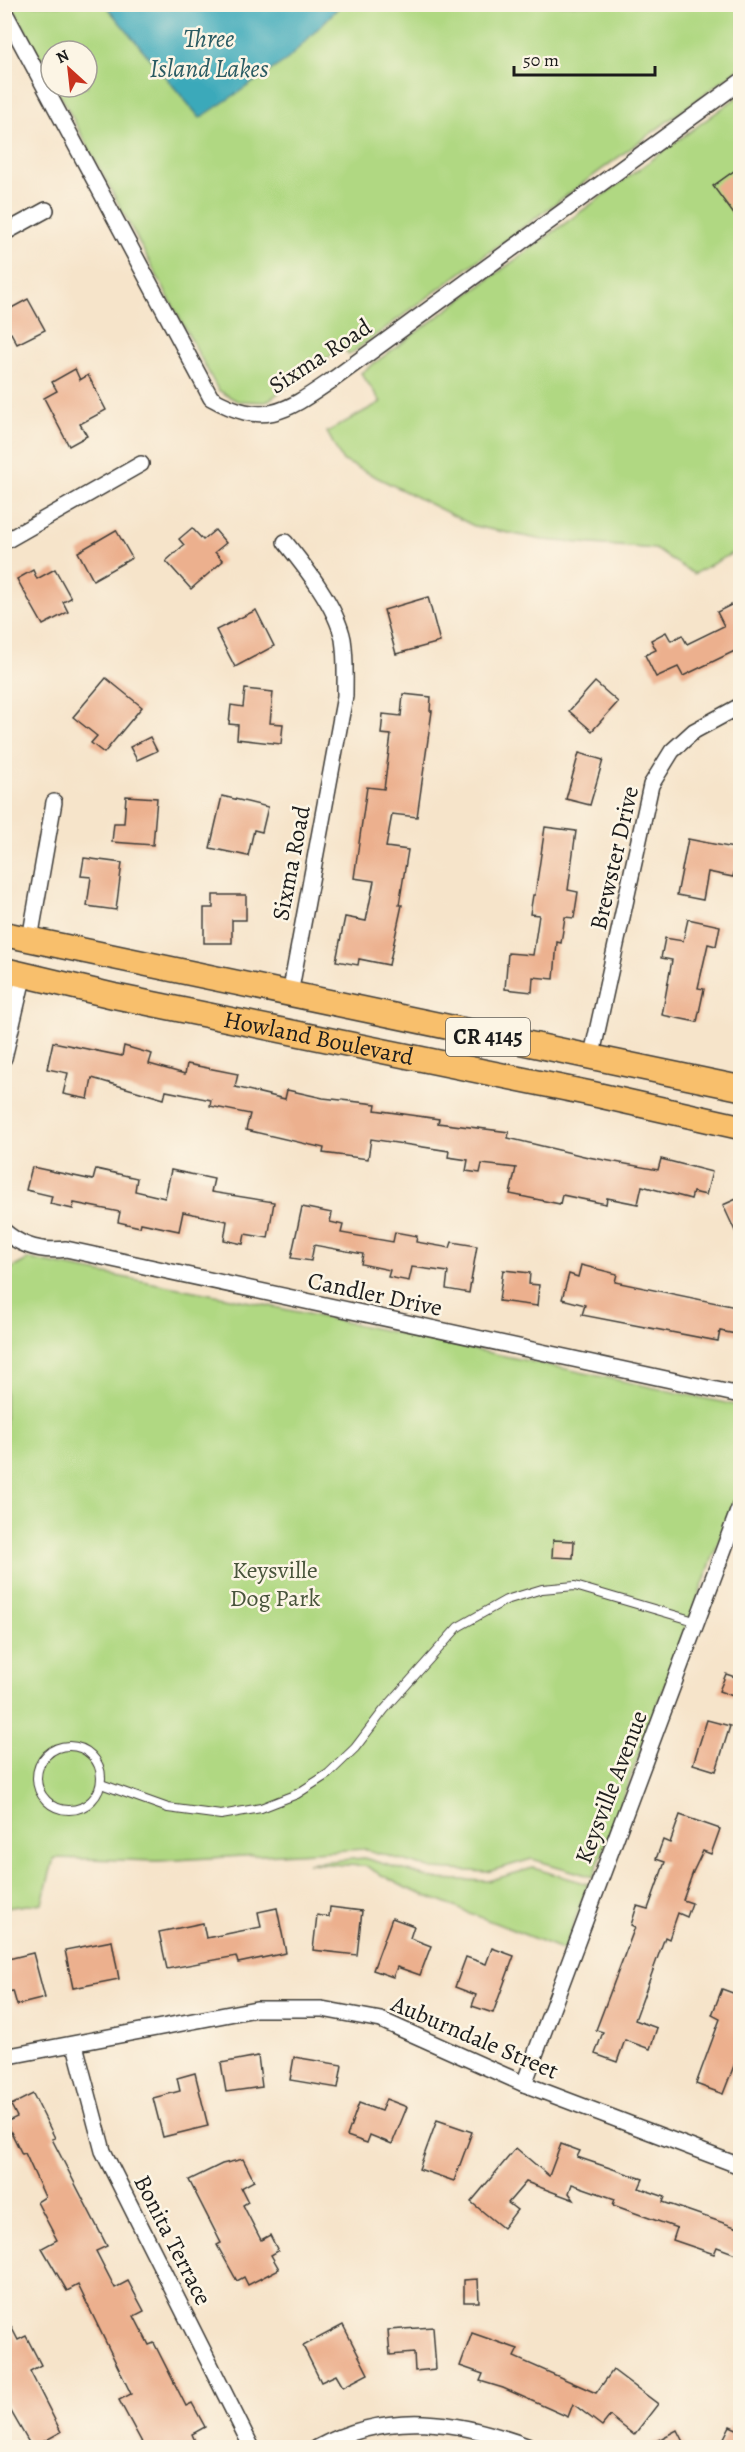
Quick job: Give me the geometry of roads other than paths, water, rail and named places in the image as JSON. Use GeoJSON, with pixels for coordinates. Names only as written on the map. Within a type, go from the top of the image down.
{"type":"FeatureCollection","features":[{"type":"Feature","properties":{"kind":"main road","name":"Howland Boulevard"},"geometry":{"type":"LineString","coordinates":[[4,934],[591,1059],[741,1088]]}},
{"type":"Feature","properties":{"kind":"main road","name":"Howland Boulevard"},"geometry":{"type":"LineString","coordinates":[[14,972],[114,996],[593,1094],[741,1127]]}},
{"type":"Feature","properties":{"kind":"street","name":"Sixma Road"},"geometry":{"type":"LineString","coordinates":[[4,11],[211,398],[235,411],[273,413],[288,410],[336,378],[741,82]]}},
{"type":"Feature","properties":{"kind":"street"},"geometry":{"type":"LineString","coordinates":[[4,233],[46,210]]}},
{"type":"Feature","properties":{"kind":"street"},"geometry":{"type":"LineString","coordinates":[[4,542],[141,464]]}},
{"type":"Feature","properties":{"kind":"street","name":"Sixma Road"},"geometry":{"type":"LineString","coordinates":[[285,542],[324,596],[342,637],[346,661],[345,696],[290,994]]}},
{"type":"Feature","properties":{"kind":"street","name":"Brewster Drive"},"geometry":{"type":"LineString","coordinates":[[591,1059],[651,785],[672,752],[694,731],[741,706]]}},
{"type":"Feature","properties":{"kind":"street"},"geometry":{"type":"LineString","coordinates":[[30,939],[54,802]]}},
{"type":"Feature","properties":{"kind":"street"},"geometry":{"type":"LineString","coordinates":[[4,1058],[14,972]]}},
{"type":"Feature","properties":{"kind":"street","name":"Candler Drive"},"geometry":{"type":"LineString","coordinates":[[4,1231],[23,1244],[48,1251],[66,1249],[741,1395]]}},
{"type":"Feature","properties":{"kind":"street","name":"Keysville Avenue"},"geometry":{"type":"LineString","coordinates":[[524,2084],[741,1506]]}},
{"type":"Feature","properties":{"kind":"street","name":"Auburndale Street"},"geometry":{"type":"LineString","coordinates":[[4,2057],[256,2010],[322,2009],[381,2020],[524,2084],[741,2166]]}},
{"type":"Feature","properties":{"kind":"street","name":"Bonita Terrace"},"geometry":{"type":"LineString","coordinates":[[75,2045],[103,2151],[252,2448]]}},
{"type":"Feature","properties":{"kind":"street"},"geometry":{"type":"LineString","coordinates":[[317,2448],[340,2435],[374,2425],[434,2422],[500,2435],[532,2448]]}},
{"type":"Feature","properties":{"kind":"lane"},"geometry":{"type":"LineString","coordinates":[[101,1784],[168,1808],[221,1815],[261,1808],[297,1794],[328,1774],[355,1748],[458,1627],[506,1600],[542,1589],[575,1586],[698,1622]]}},
{"type":"Feature","properties":{"kind":"lane"},"geometry":{"type":"LineString","coordinates":[[72,1745],[92,1754],[98,1763],[101,1784],[91,1802],[82,1808],[61,1809],[44,1798],[39,1789],[38,1768],[51,1751],[72,1745]]}},
{"type":"Feature","properties":{"kind":"water","name":"Three Island Lakes"},"geometry":{"type":"Polygon","coordinates":[[[105,5],[341,5],[288,59],[200,118],[105,5]]]}},
{"type":"Feature","properties":{"kind":"park label","name":"Keysville Dog Park"},"geometry":{"type":"Point","coordinates":[275,1584]}}]}
